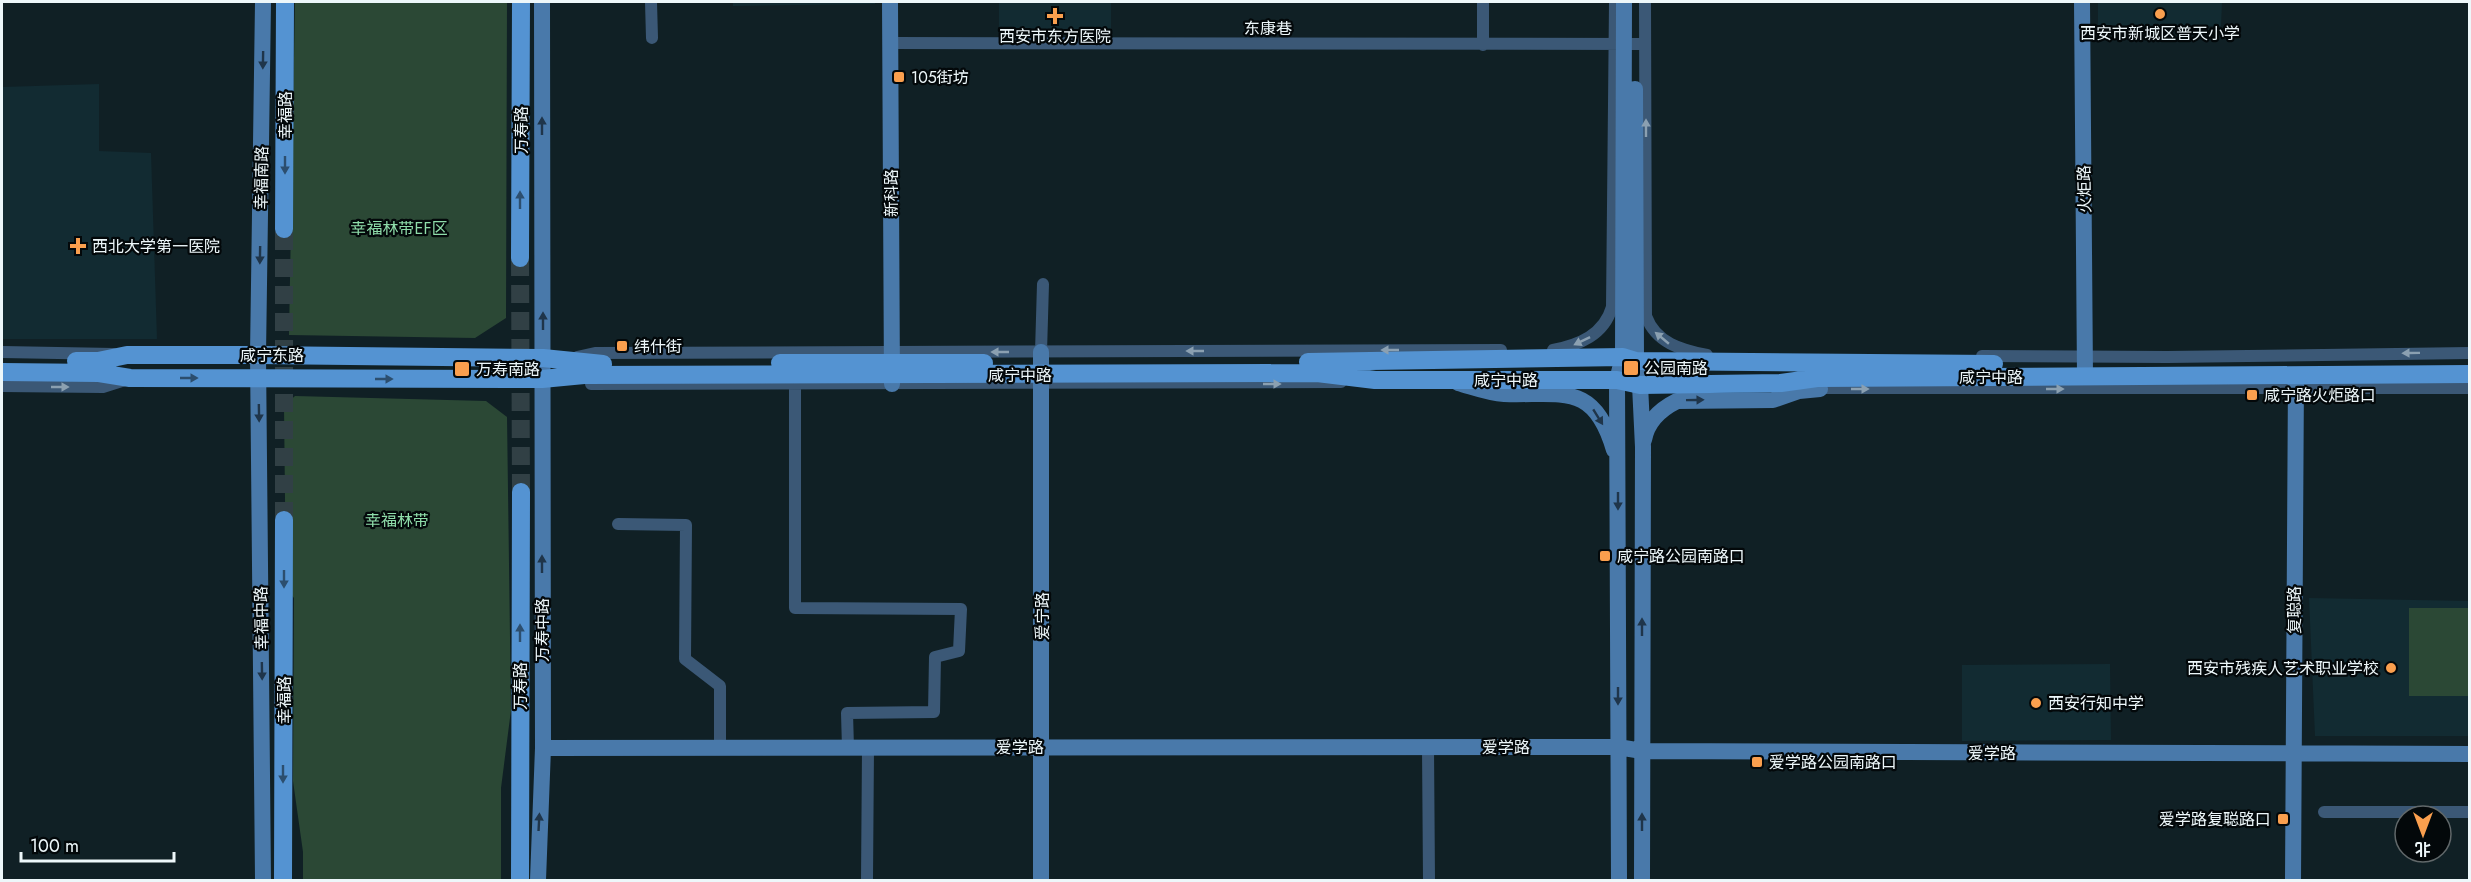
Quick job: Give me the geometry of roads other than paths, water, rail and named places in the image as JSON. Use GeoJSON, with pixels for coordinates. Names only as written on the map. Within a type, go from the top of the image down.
{"type":"FeatureCollection","features":[{"type":"Feature","properties":{"kind":"main road","name":"幸福南路"},"geometry":{"type":"LineString","coordinates":[[258,355],[263,2]]}},
{"type":"Feature","properties":{"kind":"main road","name":"幸福路"},"geometry":{"type":"LineString","coordinates":[[284,229],[285,2]]}},
{"type":"Feature","properties":{"kind":"main road","name":"万寿路"},"geometry":{"type":"LineString","coordinates":[[520,258],[521,2]]}},
{"type":"Feature","properties":{"kind":"main road"},"geometry":{"type":"LineString","coordinates":[[542,2],[542,379]]}},
{"type":"Feature","properties":{"kind":"main road","name":"新科路"},"geometry":{"type":"LineString","coordinates":[[890,2],[892,368]]}},
{"type":"Feature","properties":{"kind":"main road"},"geometry":{"type":"LineString","coordinates":[[1624,2],[1630,45]]}},
{"type":"Feature","properties":{"kind":"main road"},"geometry":{"type":"LineString","coordinates":[[1635,2],[1630,45],[1629,359],[1640,385],[1643,447],[1642,880]]}},
{"type":"Feature","properties":{"kind":"main road","name":"火炬路"},"geometry":{"type":"LineString","coordinates":[[2082,2],[2086,366]]}},
{"type":"Feature","properties":{"kind":"main road","name":"咸宁东路"},"geometry":{"type":"LineString","coordinates":[[2,362],[98,361],[127,355],[543,358]]}},
{"type":"Feature","properties":{"kind":"main road","name":"幸福中路"},"geometry":{"type":"LineString","coordinates":[[258,355],[263,880]]}},
{"type":"Feature","properties":{"kind":"main road","name":"咸宁中路"},"geometry":{"type":"LineString","coordinates":[[543,358],[597,364],[1317,373],[1375,380],[1617,380],[1640,385],[1781,383],[1817,378],[2086,366],[2296,382],[2469,374]]}},
{"type":"Feature","properties":{"kind":"main road","name":"咸宁中路"},"geometry":{"type":"LineString","coordinates":[[1041,369],[1573,358],[2086,366],[2469,364]]}},
{"type":"Feature","properties":{"kind":"main road"},"geometry":{"type":"LineString","coordinates":[[1619,880],[1617,380],[1629,359]]}},
{"type":"Feature","properties":{"kind":"main road","name":"咸宁中路"},"geometry":{"type":"LineString","coordinates":[[542,379],[584,375],[892,368]]}},
{"type":"Feature","properties":{"kind":"main road","name":"爱宁路"},"geometry":{"type":"LineString","coordinates":[[1041,369],[1041,880]]}},
{"type":"Feature","properties":{"kind":"main road","name":"咸宁东路"},"geometry":{"type":"LineString","coordinates":[[2,372],[99,373],[130,378],[542,379]]}},
{"type":"Feature","properties":{"kind":"main road","name":"万寿中路"},"geometry":{"type":"LineString","coordinates":[[538,880],[543,748],[542,379]]}},
{"type":"Feature","properties":{"kind":"main road"},"geometry":{"type":"LineString","coordinates":[[1446,380],[1493,393],[1564,394],[1581,398],[1593,408],[1601,421],[1611,442],[1618,467]]}},
{"type":"Feature","properties":{"kind":"main road","name":"复聪路"},"geometry":{"type":"LineString","coordinates":[[2293,880],[2296,382]]}},
{"type":"Feature","properties":{"kind":"main road"},"geometry":{"type":"LineString","coordinates":[[1643,447],[1649,425],[1660,411],[1677,401],[1773,400],[1799,391],[1820,389]]}},
{"type":"Feature","properties":{"kind":"main road","name":"万寿路"},"geometry":{"type":"LineString","coordinates":[[520,880],[521,492]]}},
{"type":"Feature","properties":{"kind":"main road","name":"幸福路"},"geometry":{"type":"LineString","coordinates":[[283,880],[284,520]]}},
{"type":"Feature","properties":{"kind":"main road","name":"爱学路"},"geometry":{"type":"LineString","coordinates":[[543,748],[1618,747],[1642,751],[2469,754]]}},
{"type":"Feature","properties":{"kind":"street"},"geometry":{"type":"LineString","coordinates":[[651,2],[652,38]]}},
{"type":"Feature","properties":{"kind":"street"},"geometry":{"type":"LineString","coordinates":[[1484,2],[1484,45]]}},
{"type":"Feature","properties":{"kind":"street"},"geometry":{"type":"LineString","coordinates":[[1615,2],[1630,45],[1646,316],[1655,332],[1672,345],[1690,352],[1737,361]]}},
{"type":"Feature","properties":{"kind":"street"},"geometry":{"type":"LineString","coordinates":[[1043,284],[1041,369],[1553,350],[1576,344],[1596,333],[1609,317],[1612,307],[1630,45],[1646,2]]}},
{"type":"Feature","properties":{"kind":"street","name":"东康巷"},"geometry":{"type":"LineString","coordinates":[[890,43],[1630,45]]}},
{"type":"Feature","properties":{"kind":"street"},"geometry":{"type":"LineString","coordinates":[[1553,350],[1573,358]]}},
{"type":"Feature","properties":{"kind":"street"},"geometry":{"type":"LineString","coordinates":[[2,352],[98,352],[127,355]]}},
{"type":"Feature","properties":{"kind":"street"},"geometry":{"type":"LineString","coordinates":[[2086,366],[2469,353]]}},
{"type":"Feature","properties":{"kind":"street"},"geometry":{"type":"LineString","coordinates":[[542,379],[564,384],[795,384],[892,368]]}},
{"type":"Feature","properties":{"kind":"street"},"geometry":{"type":"LineString","coordinates":[[2,387],[103,387],[130,378]]}},
{"type":"Feature","properties":{"kind":"street"},"geometry":{"type":"LineString","coordinates":[[1781,383],[1820,389],[2296,382],[2469,388]]}},
{"type":"Feature","properties":{"kind":"street"},"geometry":{"type":"LineString","coordinates":[[795,384],[795,608],[961,609],[959,651],[935,657],[934,712],[846,713],[848,748]]}},
{"type":"Feature","properties":{"kind":"street"},"geometry":{"type":"LineString","coordinates":[[618,524],[686,525],[685,659],[720,686],[720,748]]}},
{"type":"Feature","properties":{"kind":"street"},"geometry":{"type":"LineString","coordinates":[[867,880],[868,748]]}},
{"type":"Feature","properties":{"kind":"street"},"geometry":{"type":"LineString","coordinates":[[1428,748],[1429,880]]}},
{"type":"Feature","properties":{"kind":"street"},"geometry":{"type":"LineString","coordinates":[[2324,812],[2469,812]]}},
{"type":"Feature","properties":{"kind":"tunnel"},"geometry":{"type":"LineString","coordinates":[[284,229],[284,520]]}},
{"type":"Feature","properties":{"kind":"tunnel"},"geometry":{"type":"LineString","coordinates":[[520,258],[521,492]]}},
{"type":"Feature","properties":{"kind":"place","name":"西安市新城区普天小学"},"geometry":{"type":"Point","coordinates":[2160,14]}},
{"type":"Feature","properties":{"kind":"place","name":"西安市东方医院"},"geometry":{"type":"Point","coordinates":[1055,16]}},
{"type":"Feature","properties":{"kind":"place","name":"105街坊"},"geometry":{"type":"Point","coordinates":[899,77]}},
{"type":"Feature","properties":{"kind":"place","name":"西北大学第一医院"},"geometry":{"type":"Point","coordinates":[78,246]}},
{"type":"Feature","properties":{"kind":"place","name":"纬什街"},"geometry":{"type":"Point","coordinates":[622,346]}},
{"type":"Feature","properties":{"kind":"place","name":"公园南路"},"geometry":{"type":"Point","coordinates":[1631,368]}},
{"type":"Feature","properties":{"kind":"place","name":"万寿南路"},"geometry":{"type":"Point","coordinates":[462,369]}},
{"type":"Feature","properties":{"kind":"place","name":"咸宁路火炬路口"},"geometry":{"type":"Point","coordinates":[2252,395]}},
{"type":"Feature","properties":{"kind":"place","name":"咸宁路公园南路口"},"geometry":{"type":"Point","coordinates":[1605,556]}},
{"type":"Feature","properties":{"kind":"place","name":"西安市残疾人艺术职业学校"},"geometry":{"type":"Point","coordinates":[2391,668]}},
{"type":"Feature","properties":{"kind":"place","name":"西安行知中学"},"geometry":{"type":"Point","coordinates":[2036,703]}},
{"type":"Feature","properties":{"kind":"place","name":"爱学路公园南路口"},"geometry":{"type":"Point","coordinates":[1757,762]}},
{"type":"Feature","properties":{"kind":"place","name":"爱学路复聪路口"},"geometry":{"type":"Point","coordinates":[2283,819]}},
{"type":"Feature","properties":{"kind":"park label","name":"幸福林带EF区"},"geometry":{"type":"Point","coordinates":[399,228]}},
{"type":"Feature","properties":{"kind":"park label","name":"幸福林带"},"geometry":{"type":"Point","coordinates":[397,520]}}]}
